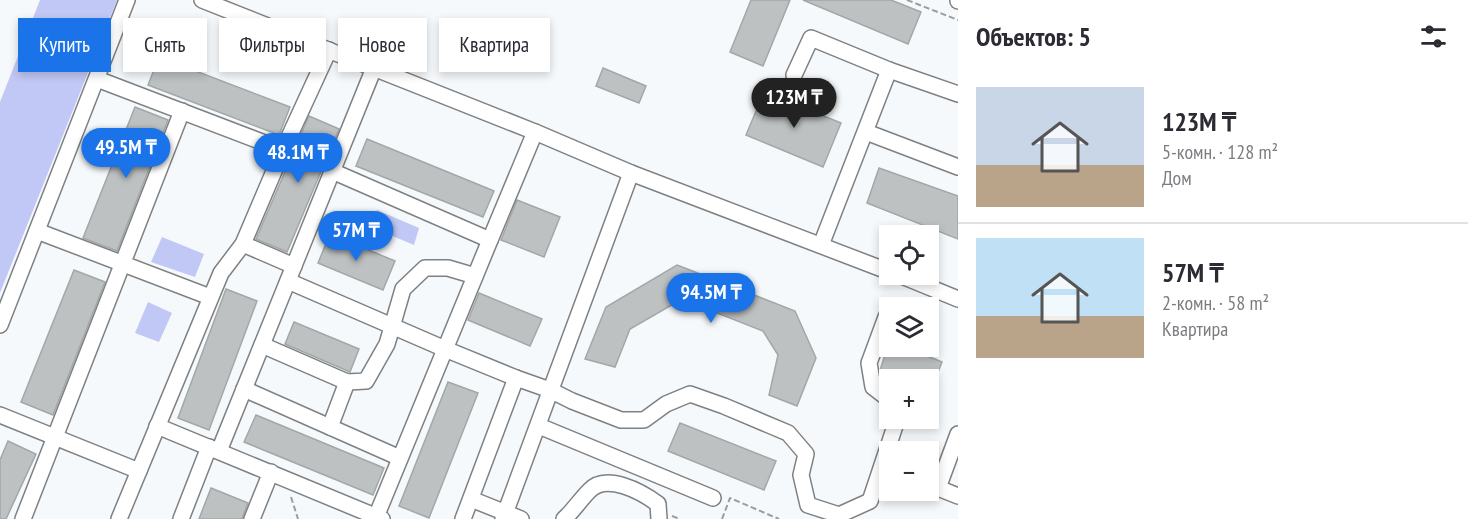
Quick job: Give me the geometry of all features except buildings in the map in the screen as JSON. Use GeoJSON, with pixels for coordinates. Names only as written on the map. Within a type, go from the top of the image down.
{"type":"FeatureCollection","features":[{"type":"Feature","properties":{"kind":"street"},"geometry":{"type":"LineString","coordinates":[[0,325],[127,0]]}},
{"type":"Feature","properties":{"kind":"street"},"geometry":{"type":"LineString","coordinates":[[202,0],[338,54]]}},
{"type":"Feature","properties":{"kind":"street"},"geometry":{"type":"LineString","coordinates":[[794,75],[811,38],[889,70],[958,94]]}},
{"type":"Feature","properties":{"kind":"street"},"geometry":{"type":"LineString","coordinates":[[119,519],[210,297],[221,273],[243,244],[329,50]]}},
{"type":"Feature","properties":{"kind":"street"},"geometry":{"type":"LineString","coordinates":[[821,244],[889,70]]}},
{"type":"Feature","properties":{"kind":"street"},"geometry":{"type":"LineString","coordinates":[[181,519],[244,389],[372,72]]}},
{"type":"Feature","properties":{"kind":"street"},"geometry":{"type":"LineString","coordinates":[[384,72],[536,132],[631,173],[879,268]]}},
{"type":"Feature","properties":{"kind":"street"},"geometry":{"type":"LineString","coordinates":[[97,79],[283,150]]}},
{"type":"Feature","properties":{"kind":"street"},"geometry":{"type":"LineString","coordinates":[[23,519],[182,111]]}},
{"type":"Feature","properties":{"kind":"street"},"geometry":{"type":"LineString","coordinates":[[157,426],[379,518],[400,458],[536,132]]}},
{"type":"Feature","properties":{"kind":"street"},"geometry":{"type":"LineString","coordinates":[[866,132],[958,167]]}},
{"type":"Feature","properties":{"kind":"street"},"geometry":{"type":"LineString","coordinates":[[332,171],[490,240]]}},
{"type":"Feature","properties":{"kind":"street"},"geometry":{"type":"LineString","coordinates":[[505,516],[631,173]]}},
{"type":"Feature","properties":{"kind":"street"},"geometry":{"type":"LineString","coordinates":[[37,231],[210,297]]}},
{"type":"Feature","properties":{"kind":"street"},"geometry":{"type":"LineString","coordinates":[[243,244],[294,266]]}},
{"type":"Feature","properties":{"kind":"street"},"geometry":{"type":"LineString","coordinates":[[261,345],[347,382],[366,381],[387,344],[403,289],[425,268],[448,268],[475,276]]}},
{"type":"Feature","properties":{"kind":"street"},"geometry":{"type":"LineString","coordinates":[[288,281],[392,327],[621,420],[644,420],[666,404],[690,394],[778,429],[788,434],[806,454],[801,475],[808,505],[838,515],[870,501],[894,429]]}},
{"type":"Feature","properties":{"kind":"street"},"geometry":{"type":"LineString","coordinates":[[924,285],[958,299]]}},
{"type":"Feature","properties":{"kind":"street"},"geometry":{"type":"LineString","coordinates":[[879,335],[868,363],[873,387],[879,392]]}},
{"type":"Feature","properties":{"kind":"street"},"geometry":{"type":"LineString","coordinates":[[463,519],[516,378]]}},
{"type":"Feature","properties":{"kind":"street"},"geometry":{"type":"LineString","coordinates":[[330,427],[347,382]]}},
{"type":"Feature","properties":{"kind":"street"},"geometry":{"type":"LineString","coordinates":[[244,389],[400,458]]}},
{"type":"Feature","properties":{"kind":"street"},"geometry":{"type":"LineString","coordinates":[[0,415],[139,471]]}},
{"type":"Feature","properties":{"kind":"street"},"geometry":{"type":"LineString","coordinates":[[539,426],[713,498]]}},
{"type":"Feature","properties":{"kind":"street"},"geometry":{"type":"LineString","coordinates":[[958,434],[938,488],[958,496]]}},
{"type":"Feature","properties":{"kind":"street"},"geometry":{"type":"LineString","coordinates":[[252,519],[272,472]]}},
{"type":"Feature","properties":{"kind":"street"},"geometry":{"type":"LineString","coordinates":[[564,519],[576,509],[591,489],[609,483],[641,491],[658,504],[659,519]]}},
{"type":"Feature","properties":{"kind":"street"},"geometry":{"type":"LineString","coordinates":[[471,499],[505,516],[521,519]]}},
{"type":"Feature","properties":{"kind":"path"},"geometry":{"type":"LineString","coordinates":[[907,0],[958,20]]}},
{"type":"Feature","properties":{"kind":"path"},"geometry":{"type":"LineString","coordinates":[[298,519],[291,496],[301,500]]}},
{"type":"Feature","properties":{"kind":"path"},"geometry":{"type":"LineString","coordinates":[[722,519],[730,498],[779,519]]}},
{"type":"Feature","properties":{"kind":"shaded area"},"geometry":{"type":"Polygon","coordinates":[[[40,0],[117,0],[110,18],[33,18],[40,0]]]}},
{"type":"Feature","properties":{"kind":"shaded area"},"geometry":{"type":"Polygon","coordinates":[[[18,56],[18,72],[88,72],[0,293],[0,102],[18,56]]]}},
{"type":"Feature","properties":{"kind":"shaded area"},"geometry":{"type":"Polygon","coordinates":[[[377,210],[419,228],[414,245],[371,227],[377,210]]]}},
{"type":"Feature","properties":{"kind":"shaded area"},"geometry":{"type":"Polygon","coordinates":[[[162,237],[204,254],[195,277],[151,262],[162,237]]]}},
{"type":"Feature","properties":{"kind":"shaded area"},"geometry":{"type":"Polygon","coordinates":[[[148,302],[172,313],[159,342],[135,333],[148,302]]]}}]}
